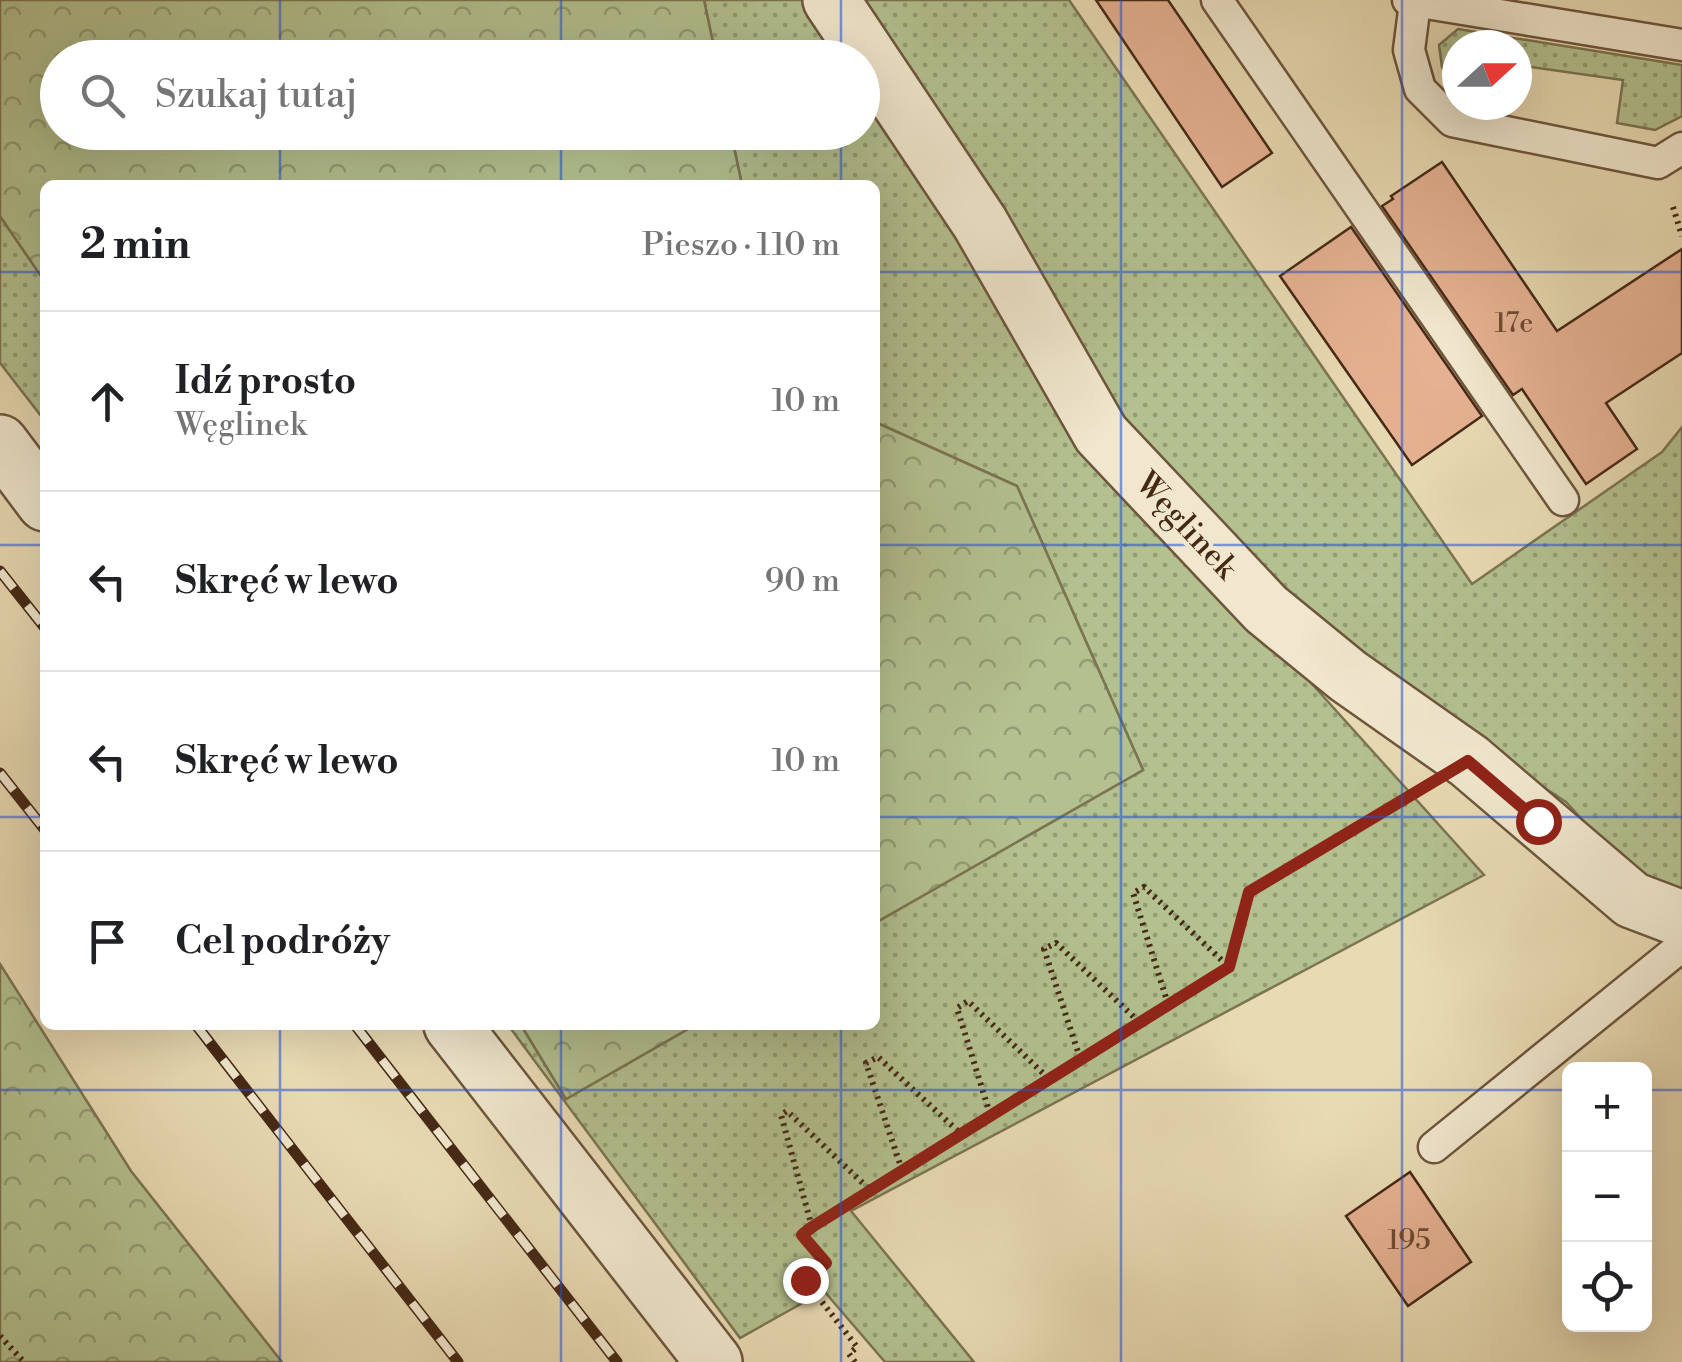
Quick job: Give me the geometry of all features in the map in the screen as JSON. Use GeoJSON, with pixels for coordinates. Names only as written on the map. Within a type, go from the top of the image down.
{"type":"FeatureCollection","features":[{"type":"Feature","properties":{"kind":"street","name":"Węglinek"},"geometry":{"type":"LineString","coordinates":[[830,0],[857,40]]}},
{"type":"Feature","properties":{"kind":"street","name":"Węglinek"},"geometry":{"type":"LineString","coordinates":[[880,74],[980,223],[1101,434],[1266,609],[1348,676],[1468,761],[1632,900],[1682,919]]}},
{"type":"Feature","properties":{"kind":"street"},"geometry":{"type":"LineString","coordinates":[[0,443],[40,496]]}},
{"type":"Feature","properties":{"kind":"street"},"geometry":{"type":"LineString","coordinates":[[456,1030],[714,1362]]}},
{"type":"Feature","properties":{"kind":"lane"},"geometry":{"type":"LineString","coordinates":[[1216,0],[1563,500]]}},
{"type":"Feature","properties":{"kind":"lane"},"geometry":{"type":"LineString","coordinates":[[1682,44],[1411,2],[1409,50],[1420,88],[1452,121],[1658,163],[1682,148]]}},
{"type":"Feature","properties":{"kind":"lane"},"geometry":{"type":"LineString","coordinates":[[1434,1147],[1682,946]]}},
{"type":"Feature","properties":{"kind":"path"},"geometry":{"type":"LineString","coordinates":[[838,1362],[858,1346],[805,1280],[826,1263],[802,1235],[1229,967],[1249,892],[1468,761]]}},
{"type":"Feature","properties":{"kind":"path"},"geometry":{"type":"LineString","coordinates":[[1168,1004],[1133,892],[1144,887],[1229,967]]}},
{"type":"Feature","properties":{"kind":"path"},"geometry":{"type":"LineString","coordinates":[[1080,1058],[1044,949],[1056,943],[1138,1021]]}},
{"type":"Feature","properties":{"kind":"path"},"geometry":{"type":"LineString","coordinates":[[990,1114],[957,1008],[968,1001],[1050,1078]]}},
{"type":"Feature","properties":{"kind":"path"},"geometry":{"type":"LineString","coordinates":[[902,1170],[866,1063],[878,1057],[960,1133]]}},
{"type":"Feature","properties":{"kind":"path"},"geometry":{"type":"LineString","coordinates":[[812,1227],[781,1116],[787,1111],[870,1190]]}},
{"type":"Feature","properties":{"kind":"path"},"geometry":{"type":"LineString","coordinates":[[0,1336],[24,1362]]}},
{"type":"Feature","properties":{"kind":"path"},"geometry":{"type":"LineString","coordinates":[[849,1354],[855,1362]]}},
{"type":"Feature","properties":{"kind":"green space"},"geometry":{"type":"Polygon","coordinates":[[[0,0],[704,0],[712,40],[40,40],[40,150],[735,150],[741,180],[40,180],[40,275],[0,216],[0,0]]]}},
{"type":"Feature","properties":{"kind":"green space"},"geometry":{"type":"Polygon","coordinates":[[[704,0],[1069,0],[1472,584],[1662,452],[1682,427],[1682,910],[1665,910],[1566,802],[1352,662],[1304,675],[1484,875],[851,1211],[974,1362],[885,1362],[824,1291],[740,1338],[512,1030],[524,1030],[566,1099],[686,1030],[880,1030],[880,920],[1143,770],[1017,486],[880,424],[880,180],[741,180],[735,150],[880,150],[880,40],[712,40],[704,0]]]}},
{"type":"Feature","properties":{"kind":"green space"},"geometry":{"type":"Polygon","coordinates":[[[1532,41],[1682,65],[1682,116],[1655,130],[1617,123],[1623,80],[1532,67],[1532,41]]]}},
{"type":"Feature","properties":{"kind":"green space"},"geometry":{"type":"Polygon","coordinates":[[[0,216],[40,275],[40,415],[0,363],[0,216]]]}},
{"type":"Feature","properties":{"kind":"green space"},"geometry":{"type":"Polygon","coordinates":[[[880,424],[1017,486],[1143,770],[880,920],[880,424]]]}},
{"type":"Feature","properties":{"kind":"green space"},"geometry":{"type":"Polygon","coordinates":[[[0,964],[131,1171],[282,1362],[0,1362],[0,964]]]}},
{"type":"Feature","properties":{"kind":"green space"},"geometry":{"type":"Polygon","coordinates":[[[524,1030],[686,1030],[566,1099],[524,1030]]]}},
{"type":"Feature","properties":{"kind":"building"},"geometry":{"type":"Polygon","coordinates":[[[1096,0],[1168,0],[1272,153],[1222,187],[1096,0]]]}},
{"type":"Feature","properties":{"kind":"building"},"geometry":{"type":"Polygon","coordinates":[[[1442,162],[1557,331],[1682,249],[1682,353],[1606,403],[1637,449],[1586,484],[1522,389],[1513,395],[1382,206],[1442,162]]]}},
{"type":"Feature","properties":{"kind":"building"},"geometry":{"type":"Polygon","coordinates":[[[1351,227],[1482,416],[1412,465],[1280,276],[1351,227]]]}},
{"type":"Feature","properties":{"kind":"building"},"geometry":{"type":"Polygon","coordinates":[[[1410,1172],[1471,1262],[1408,1306],[1346,1216],[1410,1172]]]}},
{"type":"Feature","properties":{"kind":"railway"},"geometry":{"type":"LineString","coordinates":[[0,571],[40,622]]}},
{"type":"Feature","properties":{"kind":"railway"},"geometry":{"type":"LineString","coordinates":[[0,773],[40,824]]}},
{"type":"Feature","properties":{"kind":"railway"},"geometry":{"type":"LineString","coordinates":[[200,1030],[458,1362]]}},
{"type":"Feature","properties":{"kind":"railway"},"geometry":{"type":"LineString","coordinates":[[359,1030],[617,1362]]}},
{"type":"Feature","properties":{"kind":"route"},"geometry":{"type":"LineString","coordinates":[[805,1280],[826,1263],[802,1235],[812,1227],[1229,967],[1249,892],[1468,761],[1538,821]]}}]}
